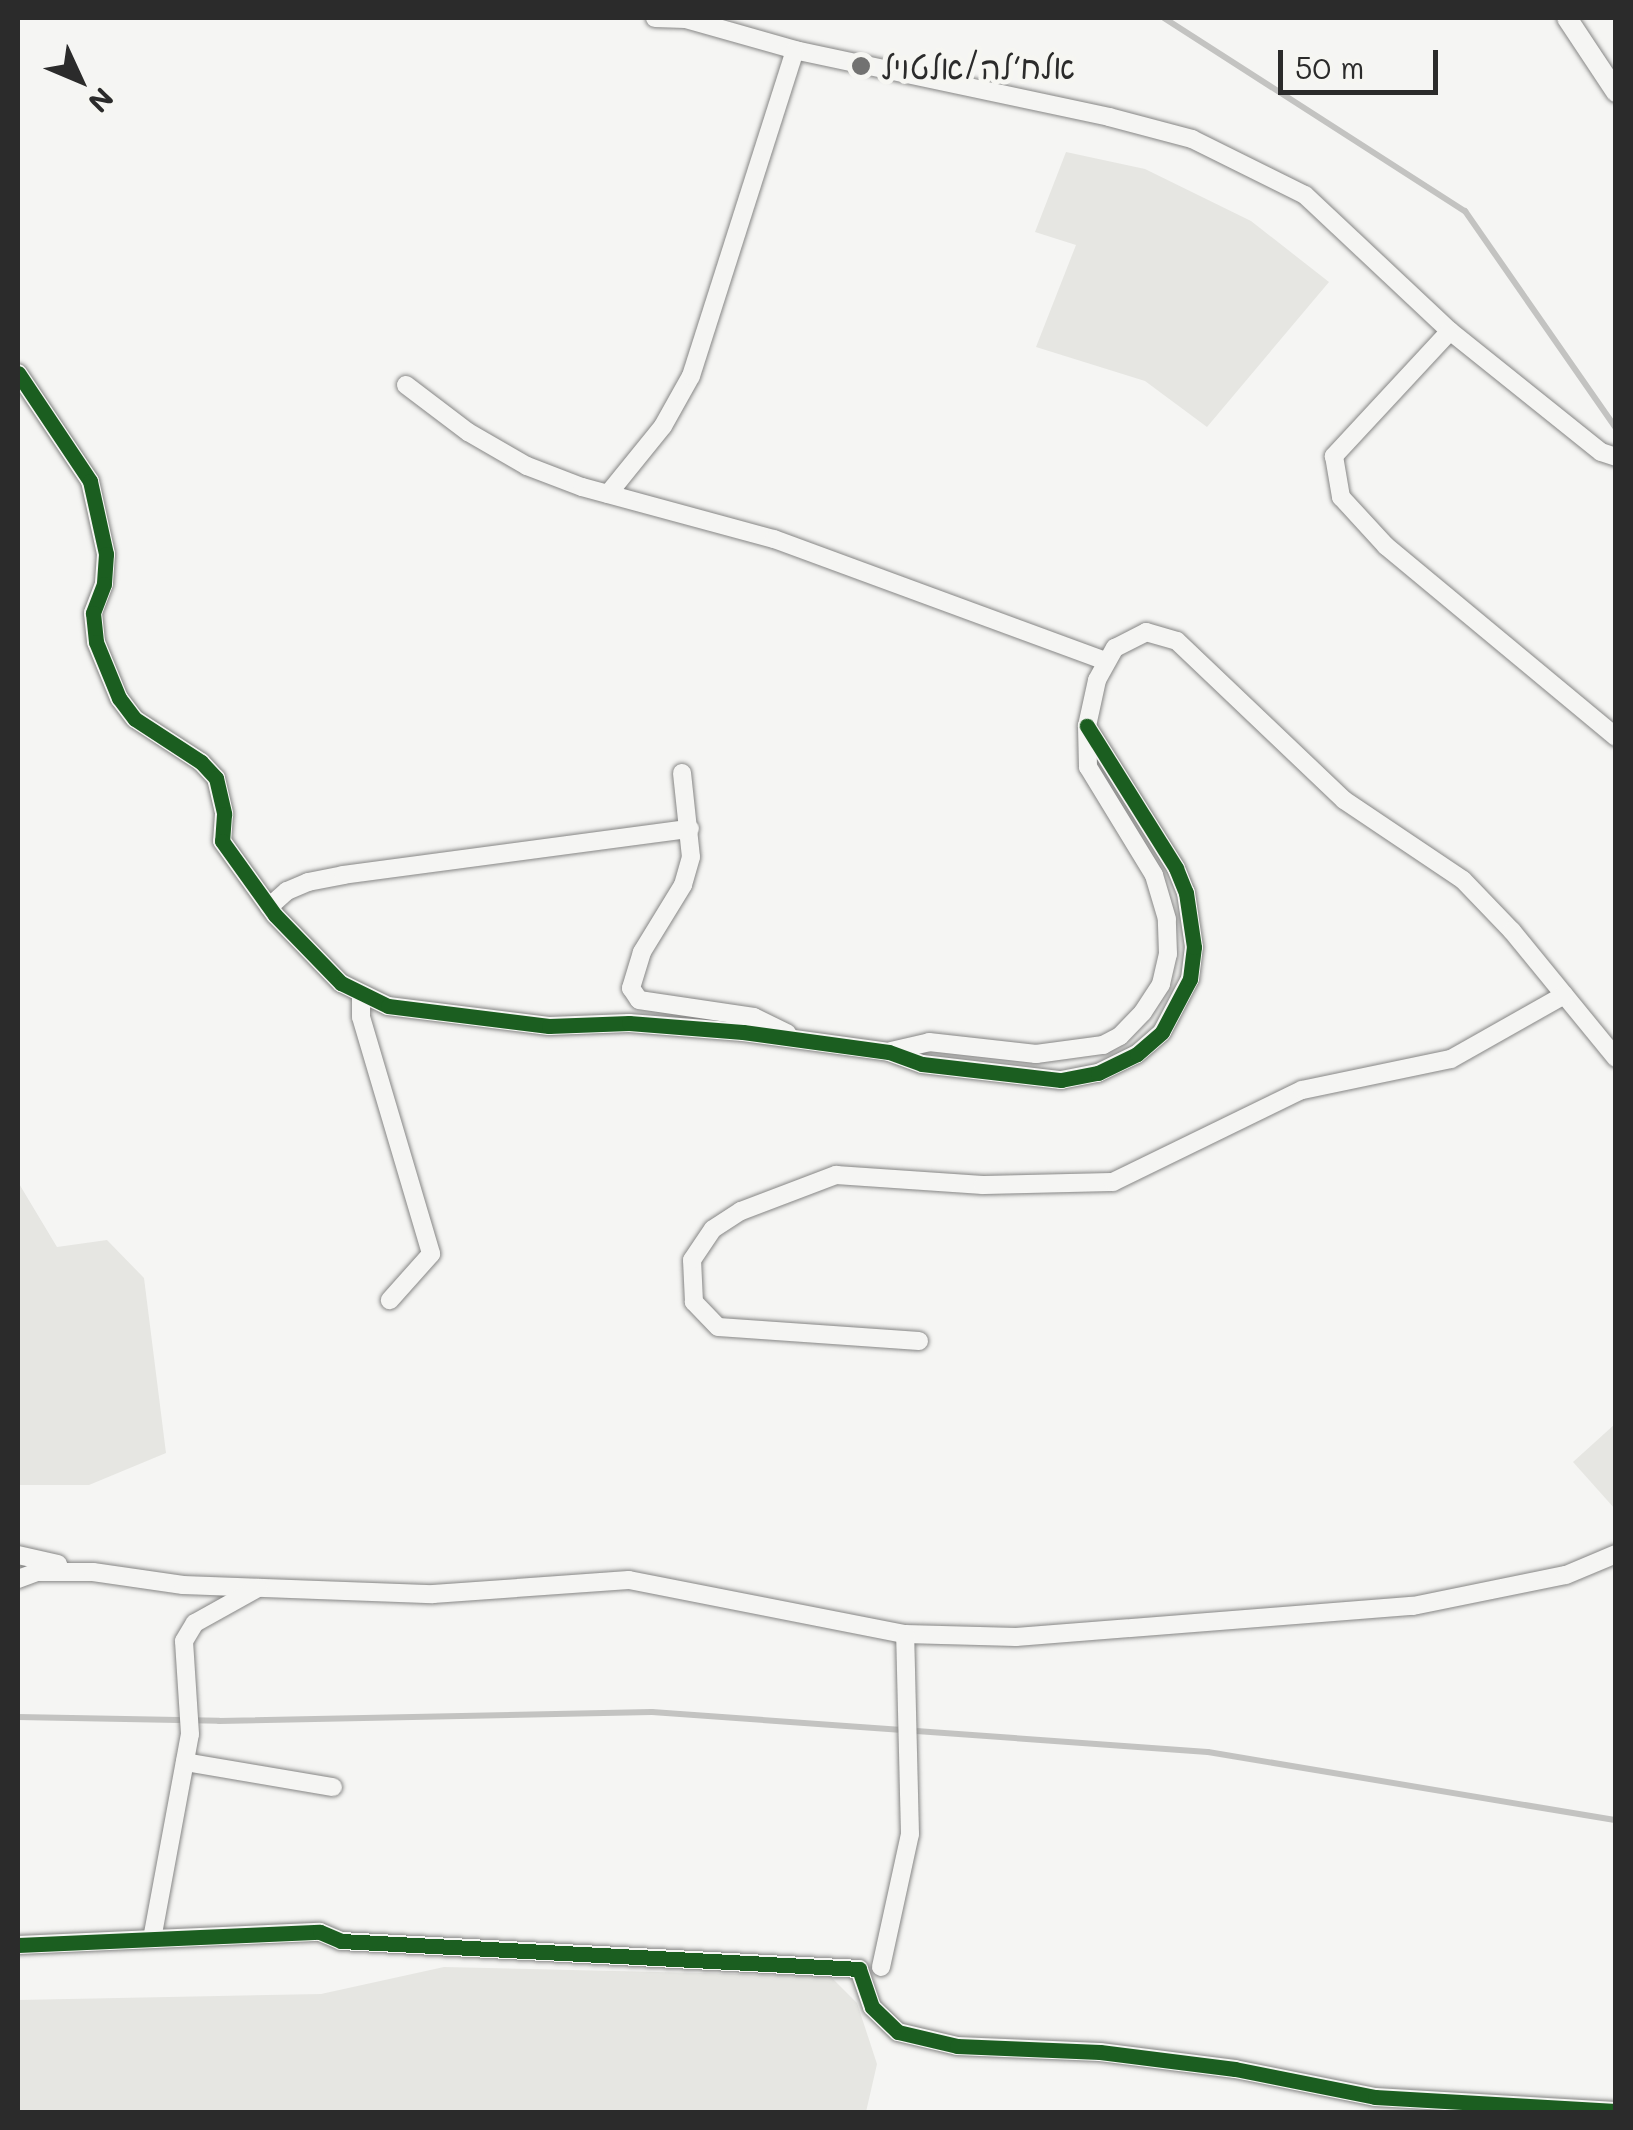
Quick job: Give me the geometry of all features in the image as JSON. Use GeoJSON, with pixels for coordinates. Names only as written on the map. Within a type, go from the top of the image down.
{"type":"FeatureCollection","features":[{"type":"Feature","properties":{"kind":"street"},"geometry":{"type":"LineString","coordinates":[[655,18],[686,20],[795,50],[1109,117],[1192,139],[1305,196],[1450,331],[1601,452],[1616,457]]}},
{"type":"Feature","properties":{"kind":"street"},"geometry":{"type":"LineString","coordinates":[[1567,18],[1616,92]]}},
{"type":"Feature","properties":{"kind":"street"},"geometry":{"type":"LineString","coordinates":[[608,494],[663,426],[691,376],[795,50]]}},
{"type":"Feature","properties":{"kind":"street"},"geometry":{"type":"LineString","coordinates":[[1450,331],[1334,456],[1341,497],[1386,546],[1616,738]]}},
{"type":"Feature","properties":{"kind":"street"},"geometry":{"type":"LineString","coordinates":[[18,373],[90,481],[106,554],[104,584],[93,614],[96,642],[107,674],[135,720],[202,762],[216,778],[224,814],[222,841],[269,907],[316,961],[360,996],[388,1006],[549,1026],[629,1023],[800,1040],[888,1052],[922,1064],[1061,1080],[1098,1073],[1137,1054],[1162,1032],[1180,1006],[1190,979],[1194,947],[1186,893],[1162,843],[1087,726]]}},
{"type":"Feature","properties":{"kind":"street"},"geometry":{"type":"LineString","coordinates":[[406,384],[468,432],[527,466],[608,494],[774,539],[1106,661]]}},
{"type":"Feature","properties":{"kind":"street"},"geometry":{"type":"LineString","coordinates":[[888,1052],[929,1042],[1036,1054],[1102,1045],[1120,1036],[1143,1012],[1161,984],[1168,954],[1167,919],[1154,875],[1088,768],[1087,726],[1106,661],[1128,639],[1146,632],[1177,641],[1344,800],[1463,880],[1616,1058]]}},
{"type":"Feature","properties":{"kind":"street"},"geometry":{"type":"LineString","coordinates":[[682,772],[692,857],[683,885],[642,952],[631,988],[639,1000],[754,1016],[800,1040]]}},
{"type":"Feature","properties":{"kind":"street"},"geometry":{"type":"LineString","coordinates":[[269,907],[287,891],[343,875],[690,828]]}},
{"type":"Feature","properties":{"kind":"street"},"geometry":{"type":"LineString","coordinates":[[919,1341],[718,1327],[694,1302],[692,1260],[713,1230],[741,1211],[836,1175],[983,1185],[1113,1182],[1302,1090],[1451,1059],[1564,995]]}},
{"type":"Feature","properties":{"kind":"street"},"geometry":{"type":"LineString","coordinates":[[360,996],[361,1017],[431,1254],[390,1300]]}},
{"type":"Feature","properties":{"kind":"street"},"geometry":{"type":"LineString","coordinates":[[18,1555],[93,1572],[182,1585],[434,1594],[629,1580],[905,1634],[1016,1637],[1413,1606],[1566,1575],[1616,1554]]}},
{"type":"Feature","properties":{"kind":"street"},"geometry":{"type":"LineString","coordinates":[[18,1579],[37,1572],[93,1572]]}},
{"type":"Feature","properties":{"kind":"street"},"geometry":{"type":"LineString","coordinates":[[152,1939],[190,1734],[184,1641],[194,1623],[260,1587]]}},
{"type":"Feature","properties":{"kind":"street"},"geometry":{"type":"LineString","coordinates":[[881,1967],[910,1834],[905,1634]]}},
{"type":"Feature","properties":{"kind":"street"},"geometry":{"type":"LineString","coordinates":[[185,1762],[332,1787]]}},
{"type":"Feature","properties":{"kind":"street"},"geometry":{"type":"LineString","coordinates":[[18,1944],[320,1932],[341,1941],[859,1970],[872,2007],[898,2032],[957,2046],[1100,2052],[1235,2069],[1376,2098],[1616,2111]]}},
{"type":"Feature","properties":{"kind":"shaded area"},"geometry":{"type":"Polygon","coordinates":[[[1066,152],[1145,169],[1251,221],[1329,282],[1207,427],[1145,381],[1036,347],[1076,245],[1035,232],[1066,152]]]}},
{"type":"Feature","properties":{"kind":"shaded area"},"geometry":{"type":"Polygon","coordinates":[[[18,1182],[57,1247],[107,1240],[144,1278],[166,1453],[89,1485],[18,1485],[18,1182]]]}},
{"type":"Feature","properties":{"kind":"shaded area"},"geometry":{"type":"Polygon","coordinates":[[[1615,1424],[1615,1509],[1573,1462],[1615,1424]]]}},
{"type":"Feature","properties":{"kind":"shaded area"},"geometry":{"type":"Polygon","coordinates":[[[444,1967],[830,1976],[857,2003],[877,2064],[866,2112],[18,2112],[18,2000],[321,1994],[444,1967]]]}},
{"type":"Feature","properties":{"kind":"waterway"},"geometry":{"type":"LineString","coordinates":[[1164,18],[1465,211],[1616,428]]}},
{"type":"Feature","properties":{"kind":"waterway"},"geometry":{"type":"LineString","coordinates":[[18,1717],[219,1721],[652,1712],[1208,1752],[1616,1820]]}},
{"type":"Feature","properties":{"kind":"cycle path"},"geometry":{"type":"LineString","coordinates":[[18,373],[90,481],[106,554],[104,584],[93,613],[96,642],[119,698],[135,719],[201,762],[216,778],[224,814],[222,841],[275,915],[341,983],[388,1006],[549,1026],[629,1023],[743,1032],[889,1052],[922,1064],[1061,1080],[1098,1073],[1137,1054],[1162,1032],[1190,979],[1194,947],[1186,893],[1176,868],[1087,726]]}},
{"type":"Feature","properties":{"kind":"cycle path"},"geometry":{"type":"LineString","coordinates":[[18,1945],[320,1932],[341,1941],[859,1969],[872,2007],[898,2032],[957,2046],[1100,2052],[1235,2069],[1375,2097],[1616,2111]]}},
{"type":"Feature","properties":{"kind":"place","name":"אלח׳לה/אלטויל"},"geometry":{"type":"Point","coordinates":[861,66]}}]}
